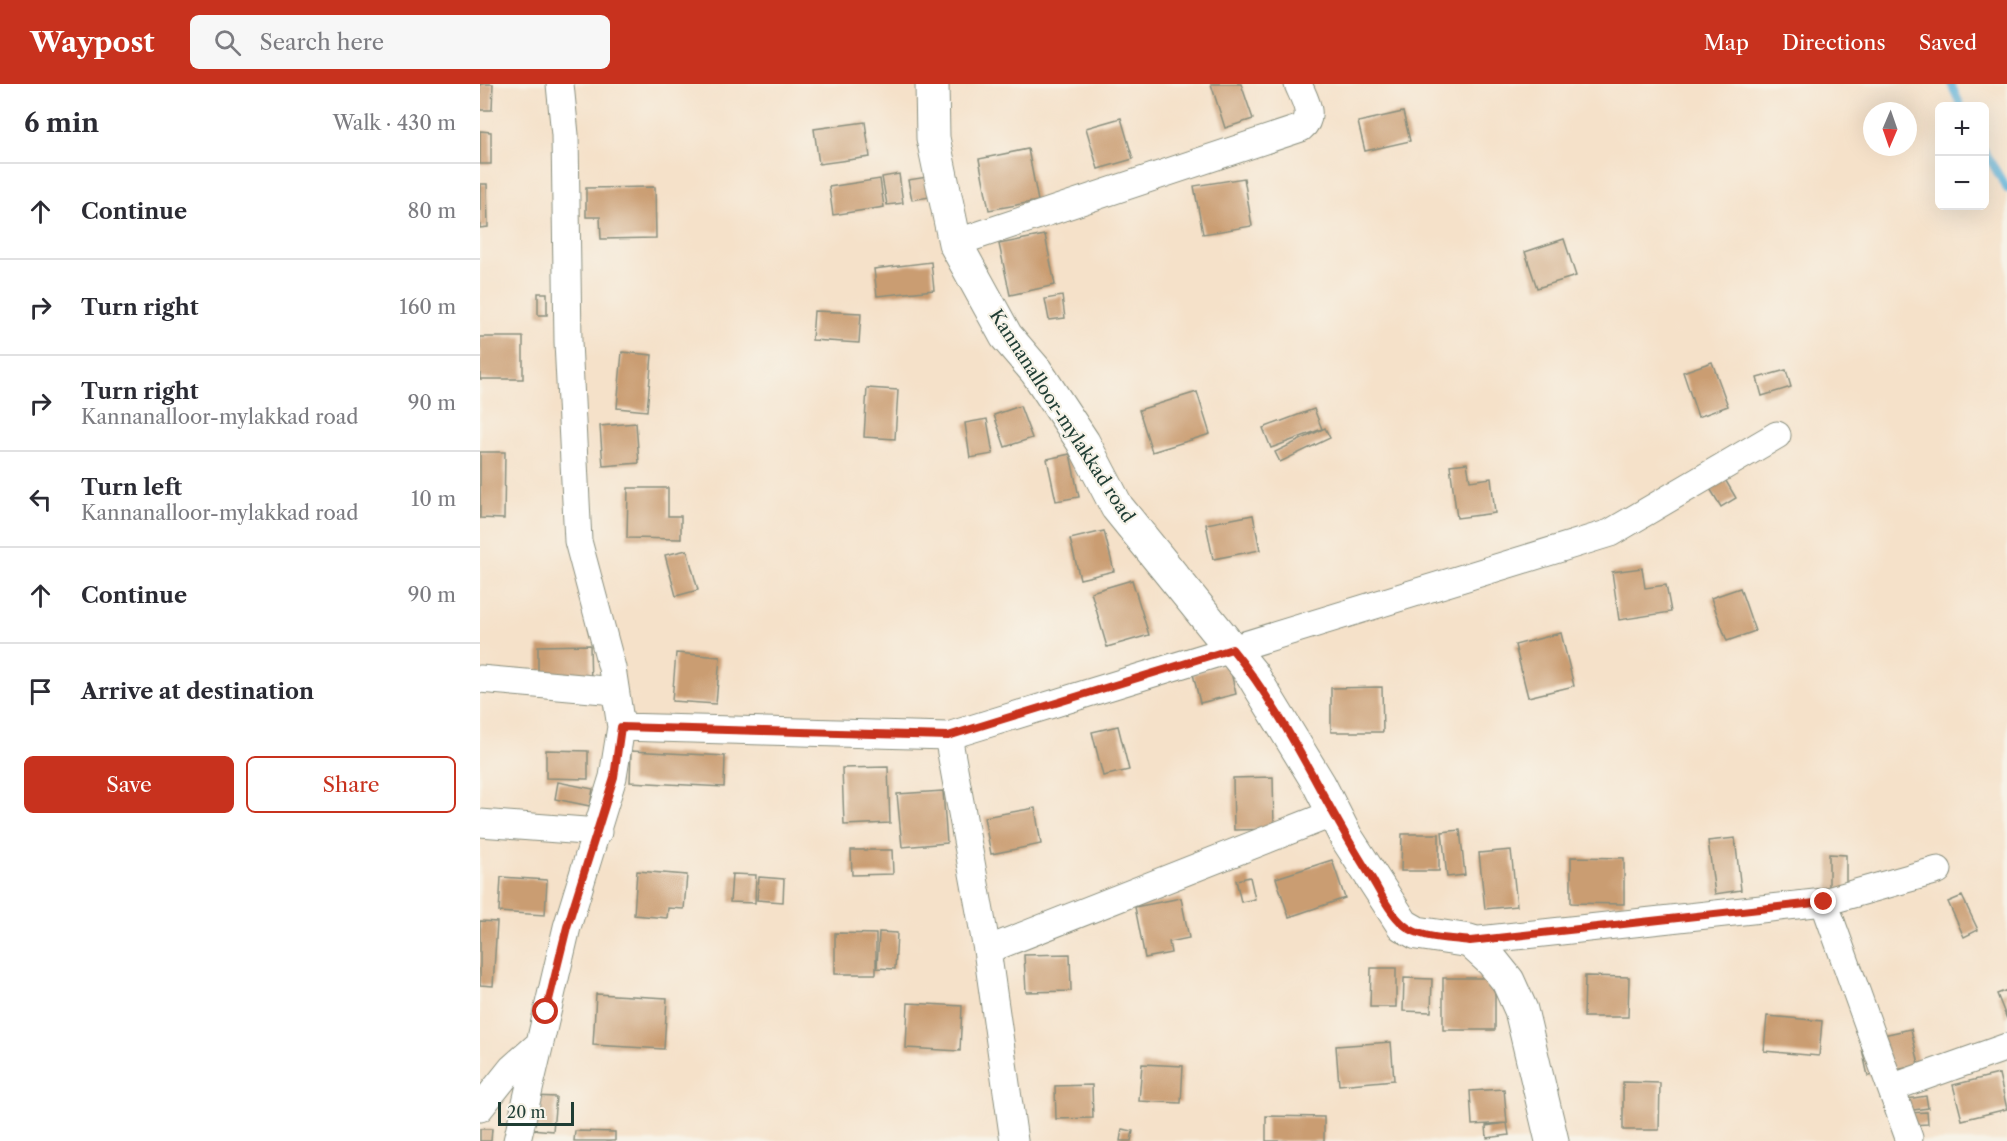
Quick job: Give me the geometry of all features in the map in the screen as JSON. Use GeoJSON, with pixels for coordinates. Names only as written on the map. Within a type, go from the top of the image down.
{"type":"FeatureCollection","features":[{"type":"Feature","properties":{"kind":"main road","name":"Kannanalloor-mylakkad road"},"geometry":{"type":"LineString","coordinates":[[932,84],[933,138],[955,243],[1006,336],[1036,371],[1083,442],[1117,507],[1252,674],[1286,728],[1346,837],[1403,925],[1417,933],[1470,941]]}},
{"type":"Feature","properties":{"kind":"main road"},"geometry":{"type":"LineString","coordinates":[[1470,941],[1492,961],[1508,981],[1521,1010],[1552,1141]]}},
{"type":"Feature","properties":{"kind":"street"},"geometry":{"type":"LineString","coordinates":[[517,1141],[567,927],[614,777],[621,727],[612,668],[578,541],[568,342],[565,135],[560,84]]}},
{"type":"Feature","properties":{"kind":"street"},"geometry":{"type":"LineString","coordinates":[[955,243],[1301,128],[1308,123],[1310,114],[1298,84]]}},
{"type":"Feature","properties":{"kind":"street"},"geometry":{"type":"LineString","coordinates":[[621,727],[948,736],[1610,533],[1777,435]]}},
{"type":"Feature","properties":{"kind":"street"},"geometry":{"type":"LineString","coordinates":[[480,679],[615,691]]}},
{"type":"Feature","properties":{"kind":"street"},"geometry":{"type":"LineString","coordinates":[[948,736],[987,950],[1014,1141]]}},
{"type":"Feature","properties":{"kind":"street"},"geometry":{"type":"LineString","coordinates":[[987,950],[1334,813]]}},
{"type":"Feature","properties":{"kind":"street"},"geometry":{"type":"LineString","coordinates":[[480,823],[598,832]]}},
{"type":"Feature","properties":{"kind":"street"},"geometry":{"type":"LineString","coordinates":[[1470,941],[1824,902],[1938,870]]}},
{"type":"Feature","properties":{"kind":"street"},"geometry":{"type":"LineString","coordinates":[[1824,902],[1909,1138]]}},
{"type":"Feature","properties":{"kind":"street"},"geometry":{"type":"LineString","coordinates":[[480,1108],[512,1068],[538,1046]]}},
{"type":"Feature","properties":{"kind":"street"},"geometry":{"type":"LineString","coordinates":[[1891,1089],[2007,1047]]}},
{"type":"Feature","properties":{"kind":"building"},"geometry":{"type":"Polygon","coordinates":[[[480,84],[493,84],[492,110],[480,110],[480,84]]]}},
{"type":"Feature","properties":{"kind":"building"},"geometry":{"type":"Polygon","coordinates":[[[1211,84],[1241,84],[1253,119],[1225,128],[1211,84]]]}},
{"type":"Feature","properties":{"kind":"building"},"geometry":{"type":"Polygon","coordinates":[[[1403,112],[1410,141],[1365,151],[1358,122],[1403,112]]]}},
{"type":"Feature","properties":{"kind":"building"},"geometry":{"type":"Polygon","coordinates":[[[1121,118],[1133,159],[1098,169],[1086,128],[1121,118]]]}},
{"type":"Feature","properties":{"kind":"building"},"geometry":{"type":"Polygon","coordinates":[[[865,122],[870,157],[819,164],[814,129],[865,122]]]}},
{"type":"Feature","properties":{"kind":"building"},"geometry":{"type":"Polygon","coordinates":[[[480,131],[491,132],[491,164],[480,164],[480,131]]]}},
{"type":"Feature","properties":{"kind":"building"},"geometry":{"type":"Polygon","coordinates":[[[1028,149],[1038,201],[989,210],[979,159],[1028,149]]]}},
{"type":"Feature","properties":{"kind":"building"},"geometry":{"type":"Polygon","coordinates":[[[899,174],[903,203],[887,205],[882,177],[899,174]]]}},
{"type":"Feature","properties":{"kind":"building"},"geometry":{"type":"Polygon","coordinates":[[[927,177],[930,197],[912,200],[908,180],[927,177]]]}},
{"type":"Feature","properties":{"kind":"building"},"geometry":{"type":"Polygon","coordinates":[[[1244,178],[1252,226],[1203,234],[1194,186],[1244,178]]]}},
{"type":"Feature","properties":{"kind":"building"},"geometry":{"type":"Polygon","coordinates":[[[880,179],[884,207],[833,215],[829,187],[880,179]]]}},
{"type":"Feature","properties":{"kind":"building"},"geometry":{"type":"Polygon","coordinates":[[[480,184],[487,184],[488,227],[480,228],[480,184]]]}},
{"type":"Feature","properties":{"kind":"building"},"geometry":{"type":"Polygon","coordinates":[[[655,187],[656,238],[601,239],[600,217],[586,217],[586,188],[655,187]]]}},
{"type":"Feature","properties":{"kind":"building"},"geometry":{"type":"Polygon","coordinates":[[[1045,235],[1055,285],[1010,295],[999,244],[1045,235]]]}},
{"type":"Feature","properties":{"kind":"building"},"geometry":{"type":"Polygon","coordinates":[[[1564,239],[1576,276],[1537,288],[1525,252],[1564,239]]]}},
{"type":"Feature","properties":{"kind":"building"},"geometry":{"type":"Polygon","coordinates":[[[931,262],[934,290],[877,296],[874,269],[931,262]]]}},
{"type":"Feature","properties":{"kind":"building"},"geometry":{"type":"Polygon","coordinates":[[[538,293],[547,293],[547,315],[538,315],[538,293]]]}},
{"type":"Feature","properties":{"kind":"building"},"geometry":{"type":"Polygon","coordinates":[[[1062,296],[1065,318],[1049,320],[1045,299],[1062,296]]]}},
{"type":"Feature","properties":{"kind":"building"},"geometry":{"type":"Polygon","coordinates":[[[814,311],[861,313],[859,343],[812,340],[814,311]]]}},
{"type":"Feature","properties":{"kind":"building"},"geometry":{"type":"Polygon","coordinates":[[[480,337],[523,337],[523,379],[480,379],[480,337]]]}},
{"type":"Feature","properties":{"kind":"building"},"geometry":{"type":"Polygon","coordinates":[[[622,352],[652,355],[647,411],[617,408],[622,352]]]}},
{"type":"Feature","properties":{"kind":"building"},"geometry":{"type":"Polygon","coordinates":[[[1712,362],[1728,406],[1698,417],[1683,372],[1712,362]]]}},
{"type":"Feature","properties":{"kind":"building"},"geometry":{"type":"Polygon","coordinates":[[[1786,370],[1791,387],[1762,396],[1757,378],[1786,370]]]}},
{"type":"Feature","properties":{"kind":"building"},"geometry":{"type":"Polygon","coordinates":[[[867,388],[898,390],[895,439],[864,437],[867,388]]]}},
{"type":"Feature","properties":{"kind":"building"},"geometry":{"type":"Polygon","coordinates":[[[1197,392],[1210,434],[1152,452],[1139,410],[1197,392]]]}},
{"type":"Feature","properties":{"kind":"building"},"geometry":{"type":"Polygon","coordinates":[[[1020,406],[1032,438],[1005,447],[994,415],[1020,406]]]}},
{"type":"Feature","properties":{"kind":"building"},"geometry":{"type":"Polygon","coordinates":[[[1314,409],[1322,429],[1271,448],[1263,428],[1314,409]]]}},
{"type":"Feature","properties":{"kind":"building"},"geometry":{"type":"Polygon","coordinates":[[[987,419],[993,454],[970,458],[965,423],[987,419]]]}},
{"type":"Feature","properties":{"kind":"building"},"geometry":{"type":"Polygon","coordinates":[[[636,423],[639,463],[603,466],[600,426],[636,423]]]}},
{"type":"Feature","properties":{"kind":"building"},"geometry":{"type":"Polygon","coordinates":[[[1325,428],[1330,438],[1280,462],[1275,452],[1325,428]]]}},
{"type":"Feature","properties":{"kind":"building"},"geometry":{"type":"Polygon","coordinates":[[[480,452],[505,452],[504,519],[480,518],[480,452]]]}},
{"type":"Feature","properties":{"kind":"building"},"geometry":{"type":"Polygon","coordinates":[[[1070,454],[1079,497],[1056,501],[1047,459],[1070,454]]]}},
{"type":"Feature","properties":{"kind":"building"},"geometry":{"type":"Polygon","coordinates":[[[1467,463],[1470,481],[1491,478],[1495,513],[1457,518],[1450,465],[1467,463]]]}},
{"type":"Feature","properties":{"kind":"building"},"geometry":{"type":"Polygon","coordinates":[[[1720,471],[1736,498],[1721,507],[1705,480],[1720,471]]]}},
{"type":"Feature","properties":{"kind":"building"},"geometry":{"type":"Polygon","coordinates":[[[628,488],[668,488],[668,516],[681,516],[681,539],[627,538],[628,488]]]}},
{"type":"Feature","properties":{"kind":"building"},"geometry":{"type":"Polygon","coordinates":[[[1253,515],[1260,550],[1213,559],[1206,524],[1253,515]]]}},
{"type":"Feature","properties":{"kind":"building"},"geometry":{"type":"Polygon","coordinates":[[[1104,531],[1114,571],[1080,579],[1070,539],[1104,531]]]}},
{"type":"Feature","properties":{"kind":"building"},"geometry":{"type":"Polygon","coordinates":[[[687,550],[698,590],[676,596],[665,555],[687,550]]]}},
{"type":"Feature","properties":{"kind":"building"},"geometry":{"type":"Polygon","coordinates":[[[1642,568],[1645,588],[1666,585],[1671,612],[1619,620],[1612,572],[1642,568]]]}},
{"type":"Feature","properties":{"kind":"building"},"geometry":{"type":"Polygon","coordinates":[[[1132,580],[1149,635],[1107,647],[1091,592],[1132,580]]]}},
{"type":"Feature","properties":{"kind":"building"},"geometry":{"type":"Polygon","coordinates":[[[1740,588],[1755,631],[1727,641],[1711,598],[1740,588]]]}},
{"type":"Feature","properties":{"kind":"building"},"geometry":{"type":"Polygon","coordinates":[[[1561,633],[1574,686],[1528,697],[1515,645],[1561,633]]]}},
{"type":"Feature","properties":{"kind":"building"},"geometry":{"type":"Polygon","coordinates":[[[590,645],[591,687],[538,687],[538,646],[590,645]]]}},
{"type":"Feature","properties":{"kind":"building"},"geometry":{"type":"Polygon","coordinates":[[[676,653],[720,657],[716,704],[672,701],[676,653]]]}},
{"type":"Feature","properties":{"kind":"building"},"geometry":{"type":"Polygon","coordinates":[[[1229,664],[1236,694],[1200,703],[1193,674],[1229,664]]]}},
{"type":"Feature","properties":{"kind":"building"},"geometry":{"type":"Polygon","coordinates":[[[1382,687],[1383,732],[1331,732],[1331,688],[1382,687]]]}},
{"type":"Feature","properties":{"kind":"building"},"geometry":{"type":"Polygon","coordinates":[[[1118,726],[1129,770],[1103,776],[1092,732],[1118,726]]]}},
{"type":"Feature","properties":{"kind":"building"},"geometry":{"type":"Polygon","coordinates":[[[546,750],[588,751],[588,779],[546,778],[546,750]]]}},
{"type":"Feature","properties":{"kind":"building"},"geometry":{"type":"Polygon","coordinates":[[[631,751],[725,756],[724,787],[630,782],[631,751]]]}},
{"type":"Feature","properties":{"kind":"building"},"geometry":{"type":"Polygon","coordinates":[[[888,767],[890,823],[844,825],[842,768],[888,767]]]}},
{"type":"Feature","properties":{"kind":"building"},"geometry":{"type":"Polygon","coordinates":[[[1273,777],[1274,829],[1234,830],[1233,778],[1273,777]]]}},
{"type":"Feature","properties":{"kind":"building"},"geometry":{"type":"Polygon","coordinates":[[[558,782],[593,789],[590,806],[555,799],[558,782]]]}},
{"type":"Feature","properties":{"kind":"building"},"geometry":{"type":"Polygon","coordinates":[[[943,791],[947,843],[902,847],[897,794],[943,791]]]}},
{"type":"Feature","properties":{"kind":"building"},"geometry":{"type":"Polygon","coordinates":[[[1035,808],[1041,844],[991,854],[984,817],[1035,808]]]}},
{"type":"Feature","properties":{"kind":"building"},"geometry":{"type":"Polygon","coordinates":[[[1460,830],[1465,875],[1447,877],[1442,832],[1460,830]]]}},
{"type":"Feature","properties":{"kind":"building"},"geometry":{"type":"Polygon","coordinates":[[[1402,834],[1439,834],[1439,871],[1401,871],[1402,834]]]}},
{"type":"Feature","properties":{"kind":"building"},"geometry":{"type":"Polygon","coordinates":[[[1735,838],[1741,890],[1715,894],[1708,841],[1735,838]]]}},
{"type":"Feature","properties":{"kind":"building"},"geometry":{"type":"Polygon","coordinates":[[[851,850],[892,850],[893,874],[852,875],[851,850]]]}},
{"type":"Feature","properties":{"kind":"building"},"geometry":{"type":"Polygon","coordinates":[[[1511,850],[1517,906],[1485,909],[1479,853],[1511,850]]]}},
{"type":"Feature","properties":{"kind":"building"},"geometry":{"type":"Polygon","coordinates":[[[1829,854],[1846,855],[1846,891],[1829,891],[1829,854]]]}},
{"type":"Feature","properties":{"kind":"building"},"geometry":{"type":"Polygon","coordinates":[[[1571,857],[1624,858],[1624,904],[1571,903],[1571,857]]]}},
{"type":"Feature","properties":{"kind":"building"},"geometry":{"type":"Polygon","coordinates":[[[1332,860],[1345,898],[1289,917],[1276,878],[1332,860]]]}},
{"type":"Feature","properties":{"kind":"building"},"geometry":{"type":"Polygon","coordinates":[[[637,871],[687,875],[684,909],[668,908],[667,918],[634,915],[637,871]]]}},
{"type":"Feature","properties":{"kind":"building"},"geometry":{"type":"Polygon","coordinates":[[[732,874],[756,875],[755,903],[730,902],[732,874]]]}},
{"type":"Feature","properties":{"kind":"building"},"geometry":{"type":"Polygon","coordinates":[[[501,877],[547,880],[545,915],[499,912],[501,877]]]}},
{"type":"Feature","properties":{"kind":"building"},"geometry":{"type":"Polygon","coordinates":[[[759,877],[784,879],[783,902],[757,900],[759,877]]]}},
{"type":"Feature","properties":{"kind":"building"},"geometry":{"type":"Polygon","coordinates":[[[1250,877],[1255,899],[1241,902],[1236,880],[1250,877]]]}},
{"type":"Feature","properties":{"kind":"building"},"geometry":{"type":"Polygon","coordinates":[[[1962,896],[1978,930],[1964,937],[1948,902],[1962,896]]]}},
{"type":"Feature","properties":{"kind":"building"},"geometry":{"type":"Polygon","coordinates":[[[1181,898],[1189,938],[1169,942],[1171,953],[1145,958],[1135,907],[1181,898]]]}},
{"type":"Feature","properties":{"kind":"building"},"geometry":{"type":"Polygon","coordinates":[[[480,921],[497,922],[493,986],[480,985],[480,921]]]}},
{"type":"Feature","properties":{"kind":"building"},"geometry":{"type":"Polygon","coordinates":[[[879,932],[897,933],[895,969],[877,968],[879,932]]]}},
{"type":"Feature","properties":{"kind":"building"},"geometry":{"type":"Polygon","coordinates":[[[835,933],[876,934],[876,974],[835,974],[835,933]]]}},
{"type":"Feature","properties":{"kind":"building"},"geometry":{"type":"Polygon","coordinates":[[[1070,954],[1071,991],[1026,992],[1024,955],[1070,954]]]}},
{"type":"Feature","properties":{"kind":"building"},"geometry":{"type":"Polygon","coordinates":[[[1371,968],[1396,968],[1396,1007],[1370,1007],[1371,968]]]}},
{"type":"Feature","properties":{"kind":"building"},"geometry":{"type":"Polygon","coordinates":[[[1585,976],[1629,977],[1628,1017],[1584,1017],[1585,976]]]}},
{"type":"Feature","properties":{"kind":"building"},"geometry":{"type":"Polygon","coordinates":[[[1404,978],[1432,979],[1431,1012],[1403,1011],[1404,978]]]}},
{"type":"Feature","properties":{"kind":"building"},"geometry":{"type":"Polygon","coordinates":[[[1443,978],[1495,978],[1495,1030],[1443,1030],[1443,978]]]}},
{"type":"Feature","properties":{"kind":"building"},"geometry":{"type":"Polygon","coordinates":[[[2007,990],[2007,1019],[1997,994],[2007,990]]]}},
{"type":"Feature","properties":{"kind":"building"},"geometry":{"type":"Polygon","coordinates":[[[596,994],[667,998],[664,1049],[593,1045],[596,994]]]}},
{"type":"Feature","properties":{"kind":"building"},"geometry":{"type":"Polygon","coordinates":[[[908,1003],[962,1006],[960,1051],[906,1048],[908,1003]]]}},
{"type":"Feature","properties":{"kind":"building"},"geometry":{"type":"Polygon","coordinates":[[[1767,1016],[1822,1021],[1819,1056],[1764,1051],[1767,1016]]]}},
{"type":"Feature","properties":{"kind":"building"},"geometry":{"type":"Polygon","coordinates":[[[1911,1029],[1920,1069],[1910,1067],[1868,1076],[1860,1040],[1911,1029]]]}},
{"type":"Feature","properties":{"kind":"building"},"geometry":{"type":"Polygon","coordinates":[[[1391,1042],[1394,1080],[1339,1085],[1336,1046],[1391,1042]]]}},
{"type":"Feature","properties":{"kind":"building"},"geometry":{"type":"Polygon","coordinates":[[[1142,1064],[1183,1066],[1181,1103],[1139,1101],[1142,1064]]]}},
{"type":"Feature","properties":{"kind":"building"},"geometry":{"type":"Polygon","coordinates":[[[1999,1074],[2007,1109],[1962,1120],[1953,1085],[1999,1074]]]}},
{"type":"Feature","properties":{"kind":"building"},"geometry":{"type":"Polygon","coordinates":[[[1623,1082],[1660,1083],[1659,1130],[1623,1130],[1623,1082]]]}},
{"type":"Feature","properties":{"kind":"building"},"geometry":{"type":"Polygon","coordinates":[[[1092,1085],[1093,1118],[1056,1119],[1055,1086],[1092,1085]]]}},
{"type":"Feature","properties":{"kind":"building"},"geometry":{"type":"Polygon","coordinates":[[[1504,1089],[1507,1123],[1472,1125],[1470,1091],[1504,1089]]]}},
{"type":"Feature","properties":{"kind":"building"},"geometry":{"type":"Polygon","coordinates":[[[533,1096],[556,1097],[553,1131],[531,1129],[533,1096]]]}},
{"type":"Feature","properties":{"kind":"building"},"geometry":{"type":"Polygon","coordinates":[[[1926,1096],[1928,1108],[1906,1111],[1888,1102],[1926,1096]]]}},
{"type":"Feature","properties":{"kind":"building"},"geometry":{"type":"Polygon","coordinates":[[[1927,1112],[1928,1124],[1909,1125],[1908,1113],[1927,1112]]]}},
{"type":"Feature","properties":{"kind":"building"},"geometry":{"type":"Polygon","coordinates":[[[1266,1116],[1324,1117],[1324,1141],[1266,1141],[1266,1116]]]}},
{"type":"Feature","properties":{"kind":"building"},"geometry":{"type":"Polygon","coordinates":[[[1507,1123],[1509,1135],[1487,1138],[1486,1126],[1507,1123]]]}},
{"type":"Feature","properties":{"kind":"building"},"geometry":{"type":"Polygon","coordinates":[[[480,1129],[492,1129],[491,1141],[480,1141],[480,1129]]]}},
{"type":"Feature","properties":{"kind":"building"},"geometry":{"type":"Polygon","coordinates":[[[1122,1129],[1133,1131],[1131,1141],[1120,1141],[1122,1129]]]}},
{"type":"Feature","properties":{"kind":"building"},"geometry":{"type":"Polygon","coordinates":[[[575,1131],[615,1132],[615,1141],[574,1141],[575,1131]]]}},
{"type":"Feature","properties":{"kind":"waterway"},"geometry":{"type":"LineString","coordinates":[[1951,84],[1959,102]]}},
{"type":"Feature","properties":{"kind":"waterway"},"geometry":{"type":"LineString","coordinates":[[1988,156],[2007,189]]}},
{"type":"Feature","properties":{"kind":"route"},"geometry":{"type":"LineString","coordinates":[[546,1012],[567,927],[614,777],[621,727],[948,736],[1232,649],[1252,674],[1286,728],[1319,784],[1346,837],[1384,898],[1403,925],[1417,933],[1470,941],[1824,902]]}}]}
